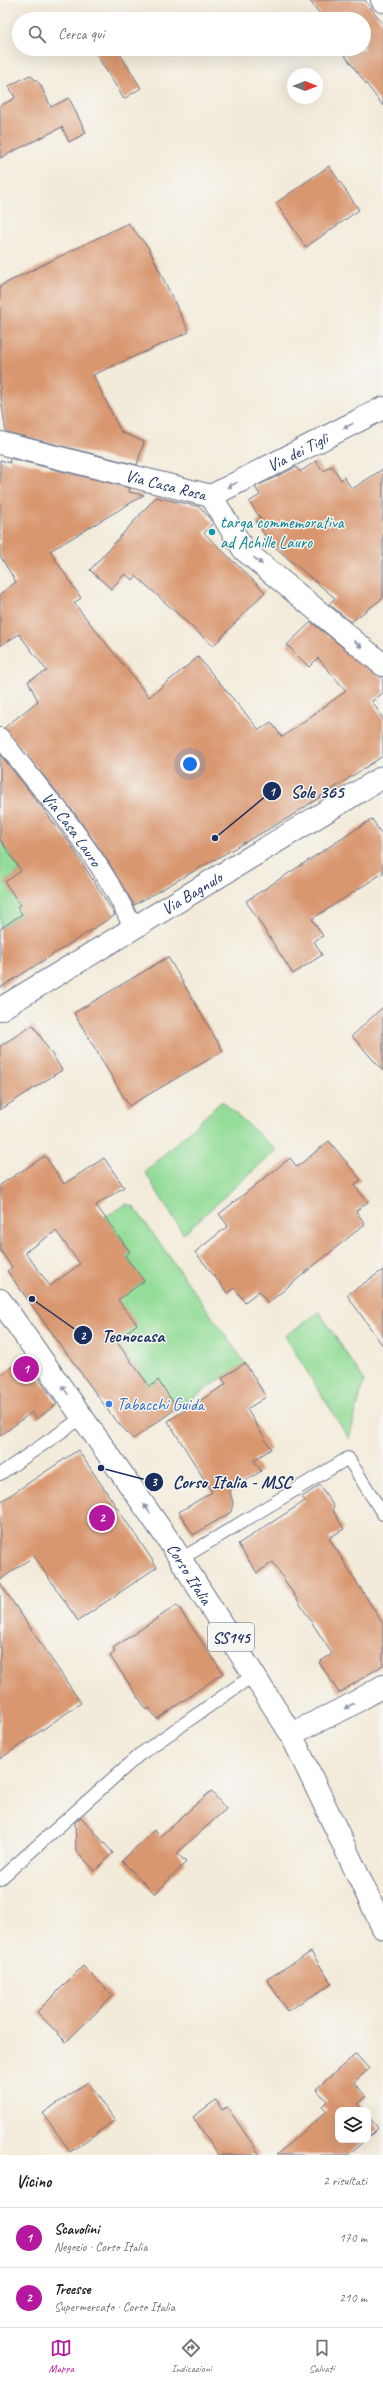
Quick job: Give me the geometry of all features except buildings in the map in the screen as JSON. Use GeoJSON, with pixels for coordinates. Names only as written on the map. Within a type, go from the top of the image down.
{"type":"FeatureCollection","features":[{"type":"Feature","properties":{"kind":"street","name":"Via dei Tigli"},"geometry":{"type":"LineString","coordinates":[[211,496],[383,408]]}},
{"type":"Feature","properties":{"kind":"street","name":"Via Casa Rosa"},"geometry":{"type":"LineString","coordinates":[[0,443],[211,496],[244,550],[383,665]]}},
{"type":"Feature","properties":{"kind":"street","name":"Via Casa Lauro"},"geometry":{"type":"LineString","coordinates":[[0,737],[57,807],[95,859],[124,908],[132,928]]}},
{"type":"Feature","properties":{"kind":"street","name":"Via Bagnulo"},"geometry":{"type":"LineString","coordinates":[[0,1009],[383,777]]}},
{"type":"Feature","properties":{"kind":"street","name":"Corso Italia"},"geometry":{"type":"LineString","coordinates":[[0,1300],[169,1541],[255,1674],[291,1734],[383,1928]]}},
{"type":"Feature","properties":{"kind":"street"},"geometry":{"type":"LineString","coordinates":[[291,1734],[347,1707],[383,1686]]}},
{"type":"Feature","properties":{"kind":"lane"},"geometry":{"type":"LineString","coordinates":[[0,1474],[83,1417]]}},
{"type":"Feature","properties":{"kind":"lane"},"geometry":{"type":"LineString","coordinates":[[181,1559],[348,1458],[383,1514]]}},
{"type":"Feature","properties":{"kind":"lane"},"geometry":{"type":"LineString","coordinates":[[0,1879],[140,1755],[255,1674]]}},
{"type":"Feature","properties":{"kind":"green space"},"geometry":{"type":"Polygon","coordinates":[[[0,839],[21,871],[5,882],[20,905],[22,913],[0,929],[0,839]]]}},
{"type":"Feature","properties":{"kind":"green space"},"geometry":{"type":"Polygon","coordinates":[[[222,1101],[276,1150],[183,1234],[145,1172],[222,1101]]]}},
{"type":"Feature","properties":{"kind":"green space"},"geometry":{"type":"Polygon","coordinates":[[[127,1204],[134,1207],[245,1363],[177,1408],[158,1381],[150,1387],[123,1350],[92,1319],[143,1281],[125,1256],[130,1252],[105,1217],[127,1204]]]}},
{"type":"Feature","properties":{"kind":"green space"},"geometry":{"type":"Polygon","coordinates":[[[319,1312],[364,1380],[349,1439],[285,1336],[319,1312]]]}},
{"type":"Feature","properties":{"kind":"place","name":"targa commemorativa ad Achille Lauro"},"geometry":{"type":"Point","coordinates":[212,532]}},
{"type":"Feature","properties":{"kind":"place","name":"Sole 365"},"geometry":{"type":"Point","coordinates":[215,838]}},
{"type":"Feature","properties":{"kind":"place","name":"Tecnocasa"},"geometry":{"type":"Point","coordinates":[32,1299]}},
{"type":"Feature","properties":{"kind":"place","name":"Scavolini"},"geometry":{"type":"Point","coordinates":[26,1369]}},
{"type":"Feature","properties":{"kind":"place","name":"Tabacchi Guida"},"geometry":{"type":"Point","coordinates":[109,1404]}},
{"type":"Feature","properties":{"kind":"place","name":"Corso Italia - MSC"},"geometry":{"type":"Point","coordinates":[101,1468]}},
{"type":"Feature","properties":{"kind":"place","name":"Treesse"},"geometry":{"type":"Point","coordinates":[102,1518]}}]}
